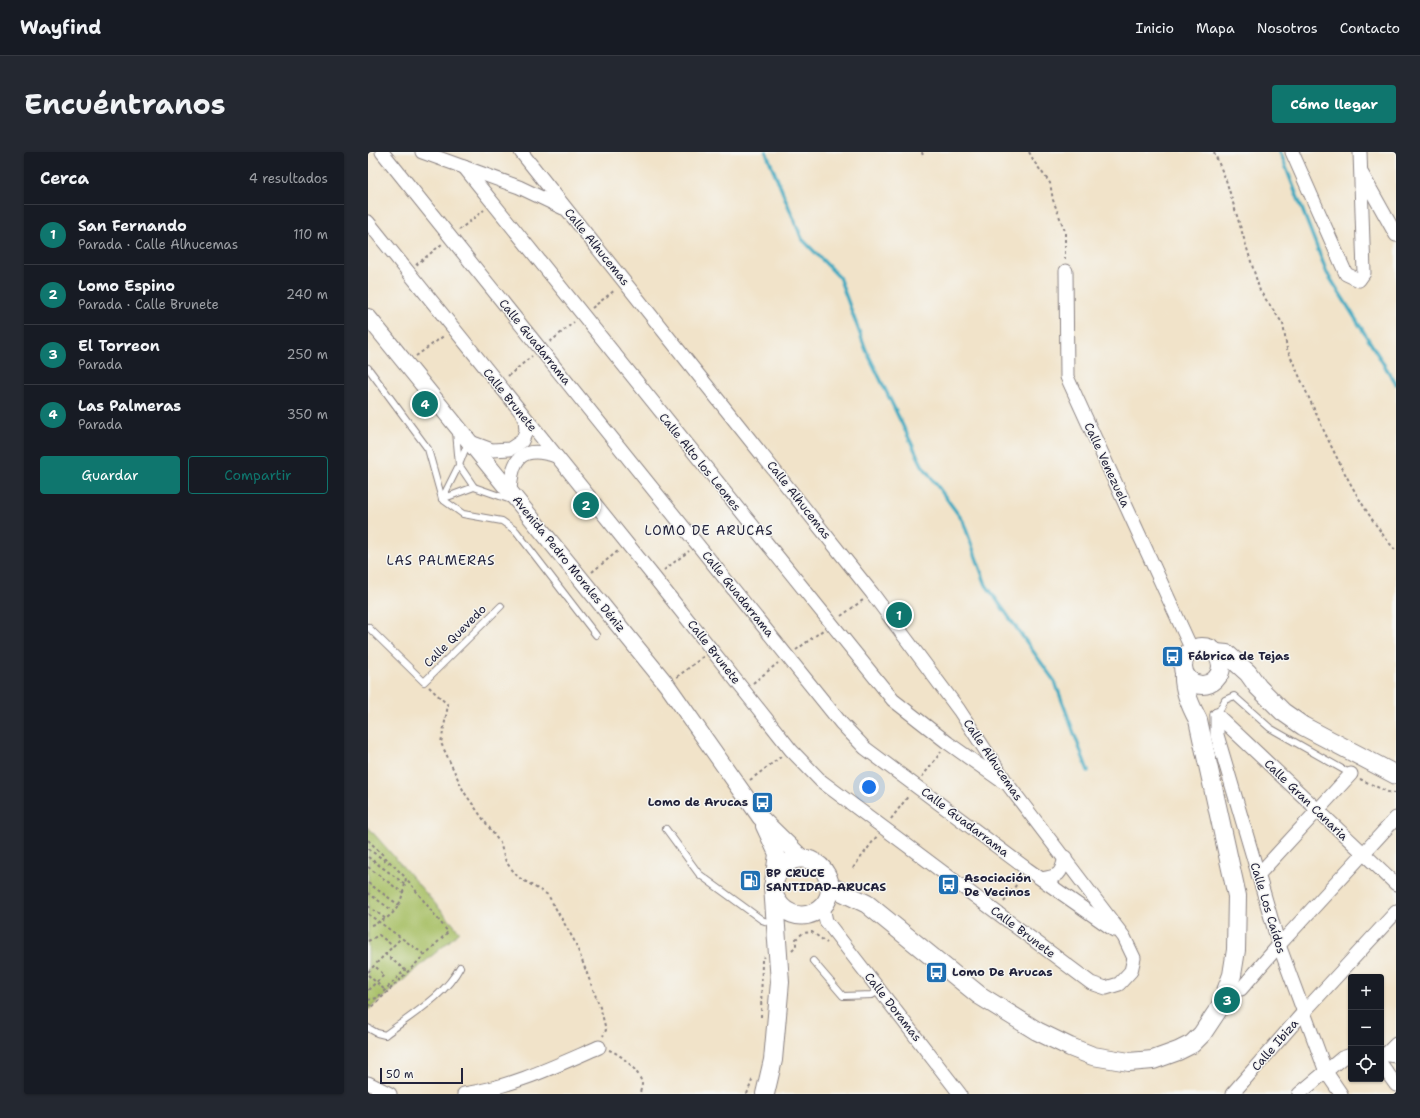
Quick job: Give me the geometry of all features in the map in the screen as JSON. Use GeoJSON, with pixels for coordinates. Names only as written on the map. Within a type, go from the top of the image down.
{"type":"FeatureCollection","features":[{"type":"Feature","properties":{"kind":"main road"},"geometry":{"type":"LineString","coordinates":[[773,891],[783,910],[791,914],[819,908],[854,896],[877,912],[979,995],[1037,1031],[1093,1056],[1130,1062],[1154,1060],[1192,1044],[1202,1034],[1220,1007],[1226,993],[1232,975],[1236,950],[1237,896],[1198,720],[1193,710],[1184,680],[1183,660],[1192,650],[1204,647],[1216,653],[1227,654],[1248,673],[1258,687],[1283,712],[1303,726],[1396,775]]}},
{"type":"Feature","properties":{"kind":"main road"},"geometry":{"type":"LineString","coordinates":[[1198,720],[1200,706],[1216,680],[1222,665],[1216,653]]}},
{"type":"Feature","properties":{"kind":"main road"},"geometry":{"type":"LineString","coordinates":[[1184,674],[1188,680],[1200,685],[1216,680],[1240,678],[1258,687]]}},
{"type":"Feature","properties":{"kind":"main road"},"geometry":{"type":"LineString","coordinates":[[765,1094],[774,1060],[780,982],[773,891],[776,873],[782,866],[794,860],[803,859],[811,861],[822,868],[829,878],[819,908],[787,927],[778,949]]}},
{"type":"Feature","properties":{"kind":"street","name":"Calle Guadarrama"},"geometry":{"type":"LineString","coordinates":[[382,152],[842,724],[865,748],[1027,869],[1124,937]]}},
{"type":"Feature","properties":{"kind":"street"},"geometry":{"type":"LineString","coordinates":[[422,152],[519,187],[566,210]]}},
{"type":"Feature","properties":{"kind":"street","name":"Calle Alhucemas"},"geometry":{"type":"LineString","coordinates":[[521,152],[872,593],[959,710],[1009,786],[1065,857],[1124,937],[1134,958],[1131,971]]}},
{"type":"Feature","properties":{"kind":"street"},"geometry":{"type":"LineString","coordinates":[[1292,152],[1346,274],[1359,280],[1364,273],[1360,152]]}},
{"type":"Feature","properties":{"kind":"street"},"geometry":{"type":"LineString","coordinates":[[1354,152],[1361,171],[1396,235]]}},
{"type":"Feature","properties":{"kind":"street","name":"Calle Alto los Leones"},"geometry":{"type":"LineString","coordinates":[[464,167],[582,316],[893,700],[948,743],[1009,786]]}},
{"type":"Feature","properties":{"kind":"street","name":"Calle Brunete"},"geometry":{"type":"LineString","coordinates":[[368,222],[654,577],[791,750],[821,781],[883,829],[1091,983],[1106,988],[1119,984],[1131,971]]}},
{"type":"Feature","properties":{"kind":"street","name":"Calle Venezuela"},"geometry":{"type":"LineString","coordinates":[[1066,271],[1067,377],[1192,650]]}},
{"type":"Feature","properties":{"kind":"street","name":"Avenida Pedro Morales Déniz"},"geometry":{"type":"LineString","coordinates":[[369,320],[515,497],[666,685],[760,817]]}},
{"type":"Feature","properties":{"kind":"street"},"geometry":{"type":"LineString","coordinates":[[468,441],[492,450],[510,449],[522,441],[526,431],[525,418]]}},
{"type":"Feature","properties":{"kind":"street"},"geometry":{"type":"LineString","coordinates":[[515,497],[511,473],[516,462],[525,454],[539,451],[556,456]]}},
{"type":"Feature","properties":{"kind":"street","name":"Calle Gran Canaria"},"geometry":{"type":"LineString","coordinates":[[1217,715],[1396,884]]}},
{"type":"Feature","properties":{"kind":"street","name":"Calle Los Caídos"},"geometry":{"type":"LineString","coordinates":[[1217,715],[1217,735],[1278,946],[1302,1014],[1326,1072],[1341,1094]]}},
{"type":"Feature","properties":{"kind":"street"},"geometry":{"type":"LineString","coordinates":[[1258,875],[1351,774]]}},
{"type":"Feature","properties":{"kind":"street"},"geometry":{"type":"LineString","coordinates":[[760,817],[803,859]]}},
{"type":"Feature","properties":{"kind":"street"},"geometry":{"type":"LineString","coordinates":[[760,817],[776,854],[773,891]]}},
{"type":"Feature","properties":{"kind":"street"},"geometry":{"type":"LineString","coordinates":[[1226,993],[1241,989],[1278,946],[1396,818]]}},
{"type":"Feature","properties":{"kind":"street"},"geometry":{"type":"LineString","coordinates":[[1042,879],[1056,877],[1062,871],[1065,857]]}},
{"type":"Feature","properties":{"kind":"street","name":"Calle Doramas"},"geometry":{"type":"LineString","coordinates":[[819,908],[960,1094]]}},
{"type":"Feature","properties":{"kind":"street","name":"Calle Ibiza"},"geometry":{"type":"LineString","coordinates":[[1232,1094],[1302,1014],[1396,912]]}},
{"type":"Feature","properties":{"kind":"street"},"geometry":{"type":"LineString","coordinates":[[1396,1044],[1386,1057],[1396,1085]]}},
{"type":"Feature","properties":{"kind":"street"},"geometry":{"type":"LineString","coordinates":[[464,1094],[484,1091],[522,1080],[599,1048]]}},
{"type":"Feature","properties":{"kind":"street"},"geometry":{"type":"LineString","coordinates":[[1299,1094],[1342,1058],[1348,1056]]}},
{"type":"Feature","properties":{"kind":"street"},"geometry":{"type":"LineString","coordinates":[[368,1083],[390,1094]]}},
{"type":"Feature","properties":{"kind":"lane"},"geometry":{"type":"LineString","coordinates":[[368,368],[428,449],[442,499],[463,514],[502,521],[516,531],[596,635]]}},
{"type":"Feature","properties":{"kind":"lane"},"geometry":{"type":"LineString","coordinates":[[456,425],[459,465],[474,487]]}},
{"type":"Feature","properties":{"kind":"lane"},"geometry":{"type":"LineString","coordinates":[[442,499],[459,465],[468,441]]}},
{"type":"Feature","properties":{"kind":"lane"},"geometry":{"type":"LineString","coordinates":[[442,499],[474,487],[515,497]]}},
{"type":"Feature","properties":{"kind":"lane","name":"Calle Quevedo"},"geometry":{"type":"LineString","coordinates":[[424,682],[501,606]]}},
{"type":"Feature","properties":{"kind":"lane"},"geometry":{"type":"LineString","coordinates":[[368,627],[424,682]]}},
{"type":"Feature","properties":{"kind":"lane"},"geometry":{"type":"LineString","coordinates":[[1217,715],[1225,700],[1234,696],[1270,728],[1351,774]]}},
{"type":"Feature","properties":{"kind":"lane"},"geometry":{"type":"LineString","coordinates":[[666,829],[699,874],[762,920],[776,925]]}},
{"type":"Feature","properties":{"kind":"lane"},"geometry":{"type":"LineString","coordinates":[[813,961],[843,996],[872,995],[880,990]]}},
{"type":"Feature","properties":{"kind":"lane"},"geometry":{"type":"LineString","coordinates":[[368,1028],[384,1035],[443,990],[452,981],[460,968]]}},
{"type":"Feature","properties":{"kind":"path"},"geometry":{"type":"LineString","coordinates":[[922,152],[923,156]]}},
{"type":"Feature","properties":{"kind":"path"},"geometry":{"type":"LineString","coordinates":[[1030,152],[1035,163],[1050,183],[1052,200],[1066,230],[1066,271]]}},
{"type":"Feature","properties":{"kind":"path"},"geometry":{"type":"LineString","coordinates":[[1214,152],[1226,180],[1260,291],[1283,324],[1287,349],[1356,496],[1385,538],[1396,551]]}},
{"type":"Feature","properties":{"kind":"path"},"geometry":{"type":"LineString","coordinates":[[498,384],[625,282]]}},
{"type":"Feature","properties":{"kind":"path"},"geometry":{"type":"LineString","coordinates":[[406,364],[453,329]]}},
{"type":"Feature","properties":{"kind":"path"},"geometry":{"type":"LineString","coordinates":[[582,581],[627,544]]}},
{"type":"Feature","properties":{"kind":"path"},"geometry":{"type":"LineString","coordinates":[[654,577],[698,544]]}},
{"type":"Feature","properties":{"kind":"path"},"geometry":{"type":"LineString","coordinates":[[744,690],[872,593]]}},
{"type":"Feature","properties":{"kind":"path"},"geometry":{"type":"LineString","coordinates":[[666,685],[712,650]]}},
{"type":"Feature","properties":{"kind":"path"},"geometry":{"type":"LineString","coordinates":[[424,682],[448,705],[441,743],[464,792],[500,843],[506,862],[518,877],[548,895],[575,942],[601,1010],[606,1030],[599,1048],[615,1052],[640,1077],[642,1085],[640,1094]]}},
{"type":"Feature","properties":{"kind":"path"},"geometry":{"type":"LineString","coordinates":[[853,868],[948,743]]}},
{"type":"Feature","properties":{"kind":"path"},"geometry":{"type":"LineString","coordinates":[[739,788],[791,750]]}},
{"type":"Feature","properties":{"kind":"path"},"geometry":{"type":"LineString","coordinates":[[1351,774],[1388,792],[1396,793]]}},
{"type":"Feature","properties":{"kind":"path"},"geometry":{"type":"LineString","coordinates":[[368,841],[406,878],[448,932],[425,956],[386,992],[377,998],[368,1000]]}},
{"type":"Feature","properties":{"kind":"path"},"geometry":{"type":"LineString","coordinates":[[368,849],[394,866]]}},
{"type":"Feature","properties":{"kind":"path"},"geometry":{"type":"LineString","coordinates":[[368,857],[405,884]]}},
{"type":"Feature","properties":{"kind":"path"},"geometry":{"type":"LineString","coordinates":[[368,867],[403,893]]}},
{"type":"Feature","properties":{"kind":"path"},"geometry":{"type":"LineString","coordinates":[[996,912],[1027,869]]}},
{"type":"Feature","properties":{"kind":"path"},"geometry":{"type":"LineString","coordinates":[[368,926],[386,919],[402,902],[406,878]]}},
{"type":"Feature","properties":{"kind":"path"},"geometry":{"type":"LineString","coordinates":[[368,883],[399,905]]}},
{"type":"Feature","properties":{"kind":"path"},"geometry":{"type":"LineString","coordinates":[[368,893],[393,911]]}},
{"type":"Feature","properties":{"kind":"path"},"geometry":{"type":"LineString","coordinates":[[368,906],[386,919]]}},
{"type":"Feature","properties":{"kind":"path"},"geometry":{"type":"LineString","coordinates":[[368,914],[425,956]]}},
{"type":"Feature","properties":{"kind":"path"},"geometry":{"type":"LineString","coordinates":[[368,941],[379,935],[393,946]]}},
{"type":"Feature","properties":{"kind":"path"},"geometry":{"type":"LineString","coordinates":[[368,972],[401,938]]}},
{"type":"Feature","properties":{"kind":"path"},"geometry":{"type":"LineString","coordinates":[[368,1004],[372,1007],[405,970],[385,954]]}},
{"type":"Feature","properties":{"kind":"path"},"geometry":{"type":"LineString","coordinates":[[368,990],[384,975],[374,965]]}},
{"type":"Feature","properties":{"kind":"path"},"geometry":{"type":"LineString","coordinates":[[368,975],[386,992]]}},
{"type":"Feature","properties":{"kind":"green space"},"geometry":{"type":"Polygon","coordinates":[[[368,827],[460,932],[368,1010],[368,827]]]}},
{"type":"Feature","properties":{"kind":"waterway"},"geometry":{"type":"LineString","coordinates":[[766,152],[802,239],[839,277],[866,350],[922,465],[963,521],[986,585],[1055,682],[1088,771]]}},
{"type":"Feature","properties":{"kind":"waterway"},"geometry":{"type":"LineString","coordinates":[[1280,152],[1327,273],[1396,384]]}},
{"type":"Feature","properties":{"kind":"place","name":"Las Palmeras"},"geometry":{"type":"Point","coordinates":[425,404]}},
{"type":"Feature","properties":{"kind":"place","name":"Lomo Espino"},"geometry":{"type":"Point","coordinates":[586,505]}},
{"type":"Feature","properties":{"kind":"place","name":"San Fernando"},"geometry":{"type":"Point","coordinates":[899,615]}},
{"type":"Feature","properties":{"kind":"place","name":"Fábrica de Tejas"},"geometry":{"type":"Point","coordinates":[1172,656]}},
{"type":"Feature","properties":{"kind":"place","name":"Lomo de Arucas"},"geometry":{"type":"Point","coordinates":[763,802]}},
{"type":"Feature","properties":{"kind":"place","name":"BP CRUCE SANTIDAD-ARUCAS"},"geometry":{"type":"Point","coordinates":[750,880]}},
{"type":"Feature","properties":{"kind":"place","name":"Asociación De Vecinos"},"geometry":{"type":"Point","coordinates":[948,885]}},
{"type":"Feature","properties":{"kind":"place","name":"Lomo De Arucas"},"geometry":{"type":"Point","coordinates":[936,972]}},
{"type":"Feature","properties":{"kind":"place","name":"El Torreon"},"geometry":{"type":"Point","coordinates":[1227,1000]}},
{"type":"Feature","properties":{"kind":"district","name":"LOMO DE ARUCAS"},"geometry":{"type":"Point","coordinates":[709,530]}},
{"type":"Feature","properties":{"kind":"district","name":"LAS PALMERAS"},"geometry":{"type":"Point","coordinates":[441,560]}}]}
